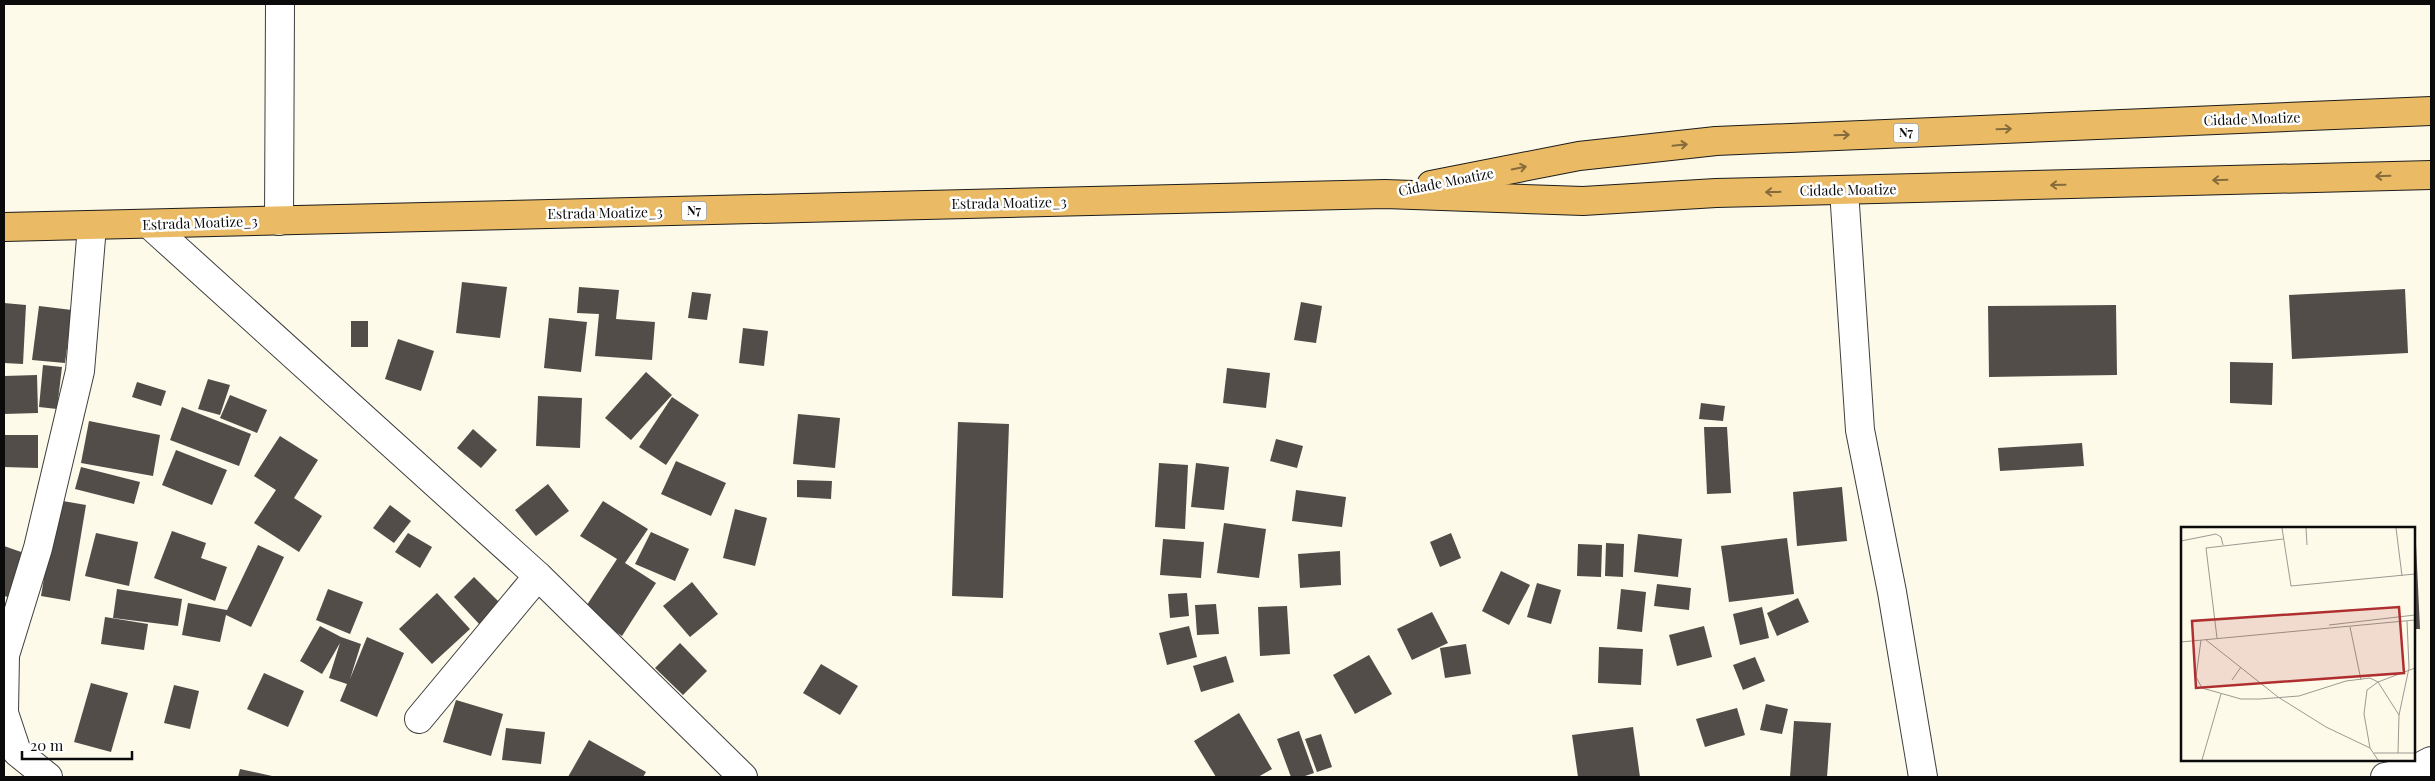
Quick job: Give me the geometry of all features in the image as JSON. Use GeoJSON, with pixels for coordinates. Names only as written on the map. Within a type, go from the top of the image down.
{"type":"FeatureCollection","features":[{"type":"Feature","properties":{"kind":"highway","name":"Cidade Moatize"},"geometry":{"type":"LineString","coordinates":[[1385,194],[1579,156],[1716,141],[2431,112]]}},
{"type":"Feature","properties":{"kind":"highway","name":"Cidade Moatize"},"geometry":{"type":"LineString","coordinates":[[1385,194],[1583,201],[1716,193],[2431,175]]}},
{"type":"Feature","properties":{"kind":"highway","name":"Estrada Moatize_3"},"geometry":{"type":"LineString","coordinates":[[4,227],[1385,194]]}},
{"type":"Feature","properties":{"kind":"street"},"geometry":{"type":"LineString","coordinates":[[279,221],[280,4]]}},
{"type":"Feature","properties":{"kind":"street"},"geometry":{"type":"LineString","coordinates":[[1844,190],[1860,430],[1892,592],[1924,777]]}},
{"type":"Feature","properties":{"kind":"street"},"geometry":{"type":"LineString","coordinates":[[150,225],[538,576],[743,777]]}},
{"type":"Feature","properties":{"kind":"street"},"geometry":{"type":"LineString","coordinates":[[48,777],[17,752],[4,712],[5,655],[38,548],[80,371],[92,226]]}},
{"type":"Feature","properties":{"kind":"street"},"geometry":{"type":"LineString","coordinates":[[419,719],[538,576]]}},
{"type":"Feature","properties":{"kind":"building"},"geometry":{"type":"Polygon","coordinates":[[[462,282],[507,287],[500,338],[456,333],[462,282]]]}},
{"type":"Feature","properties":{"kind":"building"},"geometry":{"type":"Polygon","coordinates":[[[579,287],[619,290],[616,319],[655,322],[652,360],[595,356],[599,314],[577,313],[579,287]]]}},
{"type":"Feature","properties":{"kind":"building"},"geometry":{"type":"Polygon","coordinates":[[[2405,289],[2408,353],[2292,359],[2289,295],[2405,289]]]}},
{"type":"Feature","properties":{"kind":"building"},"geometry":{"type":"Polygon","coordinates":[[[692,292],[711,294],[707,320],[688,318],[692,292]]]}},
{"type":"Feature","properties":{"kind":"building"},"geometry":{"type":"Polygon","coordinates":[[[1301,302],[1322,306],[1316,343],[1294,340],[1301,302]]]}},
{"type":"Feature","properties":{"kind":"building"},"geometry":{"type":"Polygon","coordinates":[[[4,303],[26,305],[23,364],[4,363],[4,303]]]}},
{"type":"Feature","properties":{"kind":"building"},"geometry":{"type":"Polygon","coordinates":[[[2116,305],[2117,375],[1989,377],[1988,306],[2116,305]]]}},
{"type":"Feature","properties":{"kind":"building"},"geometry":{"type":"Polygon","coordinates":[[[39,306],[72,310],[65,363],[32,360],[39,306]]]}},
{"type":"Feature","properties":{"kind":"building"},"geometry":{"type":"Polygon","coordinates":[[[549,318],[587,322],[581,372],[544,368],[549,318]]]}},
{"type":"Feature","properties":{"kind":"building"},"geometry":{"type":"Polygon","coordinates":[[[351,321],[368,321],[368,347],[351,347],[351,321]]]}},
{"type":"Feature","properties":{"kind":"building"},"geometry":{"type":"Polygon","coordinates":[[[743,328],[768,331],[764,366],[739,363],[743,328]]]}},
{"type":"Feature","properties":{"kind":"building"},"geometry":{"type":"Polygon","coordinates":[[[398,339],[434,351],[421,391],[385,379],[398,339]]]}},
{"type":"Feature","properties":{"kind":"building"},"geometry":{"type":"Polygon","coordinates":[[[2230,362],[2273,363],[2272,405],[2230,403],[2230,362]]]}},
{"type":"Feature","properties":{"kind":"building"},"geometry":{"type":"Polygon","coordinates":[[[43,365],[62,367],[57,409],[39,407],[43,365]]]}},
{"type":"Feature","properties":{"kind":"building"},"geometry":{"type":"Polygon","coordinates":[[[1227,368],[1270,373],[1266,408],[1223,403],[1227,368]]]}},
{"type":"Feature","properties":{"kind":"building"},"geometry":{"type":"Polygon","coordinates":[[[646,372],[672,395],[631,440],[605,418],[646,372]]]}},
{"type":"Feature","properties":{"kind":"building"},"geometry":{"type":"Polygon","coordinates":[[[37,375],[38,413],[4,414],[4,376],[37,375]]]}},
{"type":"Feature","properties":{"kind":"building"},"geometry":{"type":"Polygon","coordinates":[[[208,379],[230,385],[220,415],[198,409],[208,379]]]}},
{"type":"Feature","properties":{"kind":"building"},"geometry":{"type":"Polygon","coordinates":[[[137,382],[166,391],[161,406],[132,397],[137,382]]]}},
{"type":"Feature","properties":{"kind":"building"},"geometry":{"type":"Polygon","coordinates":[[[230,395],[267,410],[257,433],[220,418],[230,395]]]}},
{"type":"Feature","properties":{"kind":"building"},"geometry":{"type":"Polygon","coordinates":[[[538,396],[582,398],[580,448],[536,446],[538,396]]]}},
{"type":"Feature","properties":{"kind":"building"},"geometry":{"type":"Polygon","coordinates":[[[672,397],[699,415],[666,465],[639,447],[672,397]]]}},
{"type":"Feature","properties":{"kind":"building"},"geometry":{"type":"Polygon","coordinates":[[[1701,403],[1725,406],[1723,421],[1699,419],[1701,403]]]}},
{"type":"Feature","properties":{"kind":"building"},"geometry":{"type":"Polygon","coordinates":[[[182,407],[251,434],[239,466],[170,440],[182,407]]]}},
{"type":"Feature","properties":{"kind":"building"},"geometry":{"type":"Polygon","coordinates":[[[798,414],[840,418],[835,468],[793,464],[798,414]]]}},
{"type":"Feature","properties":{"kind":"building"},"geometry":{"type":"Polygon","coordinates":[[[89,421],[160,435],[153,476],[81,463],[89,421]]]}},
{"type":"Feature","properties":{"kind":"building"},"geometry":{"type":"Polygon","coordinates":[[[958,422],[1009,424],[1003,598],[952,596],[958,422]]]}},
{"type":"Feature","properties":{"kind":"building"},"geometry":{"type":"Polygon","coordinates":[[[1704,427],[1727,427],[1731,493],[1707,494],[1704,427]]]}},
{"type":"Feature","properties":{"kind":"building"},"geometry":{"type":"Polygon","coordinates":[[[473,429],[497,450],[481,468],[457,448],[473,429]]]}},
{"type":"Feature","properties":{"kind":"building"},"geometry":{"type":"Polygon","coordinates":[[[4,435],[38,435],[38,468],[4,467],[4,435]]]}},
{"type":"Feature","properties":{"kind":"building"},"geometry":{"type":"Polygon","coordinates":[[[280,436],[318,460],[294,498],[322,516],[299,552],[254,523],[276,490],[254,476],[280,436]]]}},
{"type":"Feature","properties":{"kind":"building"},"geometry":{"type":"Polygon","coordinates":[[[1276,439],[1303,446],[1297,468],[1270,461],[1276,439]]]}},
{"type":"Feature","properties":{"kind":"building"},"geometry":{"type":"Polygon","coordinates":[[[2082,443],[2084,466],[2000,471],[1998,448],[2082,443]]]}},
{"type":"Feature","properties":{"kind":"building"},"geometry":{"type":"Polygon","coordinates":[[[176,450],[227,470],[212,505],[162,485],[176,450]]]}},
{"type":"Feature","properties":{"kind":"building"},"geometry":{"type":"Polygon","coordinates":[[[676,461],[726,483],[711,516],[661,494],[676,461]]]}},
{"type":"Feature","properties":{"kind":"building"},"geometry":{"type":"Polygon","coordinates":[[[1159,463],[1188,465],[1185,529],[1155,527],[1159,463]]]}},
{"type":"Feature","properties":{"kind":"building"},"geometry":{"type":"Polygon","coordinates":[[[1196,463],[1229,467],[1224,510],[1191,507],[1196,463]]]}},
{"type":"Feature","properties":{"kind":"building"},"geometry":{"type":"Polygon","coordinates":[[[81,467],[140,482],[134,504],[75,489],[81,467]]]}},
{"type":"Feature","properties":{"kind":"building"},"geometry":{"type":"Polygon","coordinates":[[[797,480],[832,481],[831,499],[797,497],[797,480]]]}},
{"type":"Feature","properties":{"kind":"building"},"geometry":{"type":"Polygon","coordinates":[[[548,484],[569,511],[536,536],[515,510],[548,484]]]}},
{"type":"Feature","properties":{"kind":"building"},"geometry":{"type":"Polygon","coordinates":[[[1842,487],[1847,541],[1797,546],[1793,492],[1842,487]]]}},
{"type":"Feature","properties":{"kind":"building"},"geometry":{"type":"Polygon","coordinates":[[[1296,490],[1346,497],[1342,527],[1292,521],[1296,490]]]}},
{"type":"Feature","properties":{"kind":"building"},"geometry":{"type":"Polygon","coordinates":[[[57,500],[86,505],[70,601],[41,596],[57,500]]]}},
{"type":"Feature","properties":{"kind":"building"},"geometry":{"type":"Polygon","coordinates":[[[603,501],[648,529],[625,563],[656,583],[622,636],[583,611],[617,559],[580,536],[603,501]]]}},
{"type":"Feature","properties":{"kind":"building"},"geometry":{"type":"Polygon","coordinates":[[[390,505],[411,521],[394,543],[373,528],[390,505]]]}},
{"type":"Feature","properties":{"kind":"building"},"geometry":{"type":"Polygon","coordinates":[[[735,509],[767,518],[755,566],[723,558],[735,509]]]}},
{"type":"Feature","properties":{"kind":"building"},"geometry":{"type":"Polygon","coordinates":[[[1224,523],[1266,529],[1259,578],[1217,573],[1224,523]]]}},
{"type":"Feature","properties":{"kind":"building"},"geometry":{"type":"Polygon","coordinates":[[[172,531],[206,543],[201,558],[227,567],[215,601],[154,578],[172,531]]]}},
{"type":"Feature","properties":{"kind":"building"},"geometry":{"type":"Polygon","coordinates":[[[651,532],[689,549],[675,581],[635,564],[651,532]]]}},
{"type":"Feature","properties":{"kind":"building"},"geometry":{"type":"Polygon","coordinates":[[[96,533],[138,542],[129,586],[85,576],[96,533]]]}},
{"type":"Feature","properties":{"kind":"building"},"geometry":{"type":"Polygon","coordinates":[[[408,533],[432,547],[420,568],[395,552],[408,533]]]}},
{"type":"Feature","properties":{"kind":"building"},"geometry":{"type":"Polygon","coordinates":[[[1451,533],[1461,558],[1440,567],[1430,542],[1451,533]]]}},
{"type":"Feature","properties":{"kind":"building"},"geometry":{"type":"Polygon","coordinates":[[[1638,534],[1682,539],[1678,577],[1634,572],[1638,534]]]}},
{"type":"Feature","properties":{"kind":"building"},"geometry":{"type":"Polygon","coordinates":[[[1787,538],[1794,594],[1729,602],[1721,546],[1787,538]]]}},
{"type":"Feature","properties":{"kind":"building"},"geometry":{"type":"Polygon","coordinates":[[[1163,539],[1204,542],[1201,578],[1160,575],[1163,539]]]}},
{"type":"Feature","properties":{"kind":"building"},"geometry":{"type":"Polygon","coordinates":[[[1606,543],[1624,544],[1623,577],[1605,576],[1606,543]]]}},
{"type":"Feature","properties":{"kind":"building"},"geometry":{"type":"Polygon","coordinates":[[[1578,544],[1602,545],[1601,577],[1577,576],[1578,544]]]}},
{"type":"Feature","properties":{"kind":"building"},"geometry":{"type":"Polygon","coordinates":[[[2416,544],[2420,629],[2415,629],[2416,544]]]}},
{"type":"Feature","properties":{"kind":"building"},"geometry":{"type":"Polygon","coordinates":[[[258,545],[284,557],[251,627],[226,615],[220,642],[182,635],[188,603],[227,610],[258,545]]]}},
{"type":"Feature","properties":{"kind":"building"},"geometry":{"type":"Polygon","coordinates":[[[4,546],[24,553],[8,597],[4,596],[4,546]]]}},
{"type":"Feature","properties":{"kind":"building"},"geometry":{"type":"Polygon","coordinates":[[[1340,551],[1341,585],[1300,588],[1298,554],[1340,551]]]}},
{"type":"Feature","properties":{"kind":"building"},"geometry":{"type":"Polygon","coordinates":[[[1501,571],[1530,585],[1509,625],[1482,611],[1501,571]]]}},
{"type":"Feature","properties":{"kind":"building"},"geometry":{"type":"Polygon","coordinates":[[[474,577],[502,605],[481,626],[454,597],[474,577]]]}},
{"type":"Feature","properties":{"kind":"building"},"geometry":{"type":"Polygon","coordinates":[[[692,582],[718,614],[690,637],[663,606],[692,582]]]}},
{"type":"Feature","properties":{"kind":"building"},"geometry":{"type":"Polygon","coordinates":[[[1537,583],[1561,590],[1551,624],[1527,617],[1537,583]]]}},
{"type":"Feature","properties":{"kind":"building"},"geometry":{"type":"Polygon","coordinates":[[[1657,584],[1691,588],[1689,610],[1654,606],[1657,584]]]}},
{"type":"Feature","properties":{"kind":"building"},"geometry":{"type":"Polygon","coordinates":[[[117,589],[182,599],[178,626],[113,618],[117,589]]]}},
{"type":"Feature","properties":{"kind":"building"},"geometry":{"type":"Polygon","coordinates":[[[328,589],[363,602],[350,634],[316,620],[328,589]]]}},
{"type":"Feature","properties":{"kind":"building"},"geometry":{"type":"Polygon","coordinates":[[[1621,589],[1646,592],[1642,632],[1617,629],[1621,589]]]}},
{"type":"Feature","properties":{"kind":"building"},"geometry":{"type":"Polygon","coordinates":[[[437,593],[470,629],[432,664],[399,629],[437,593]]]}},
{"type":"Feature","properties":{"kind":"building"},"geometry":{"type":"Polygon","coordinates":[[[1187,593],[1189,616],[1170,618],[1168,594],[1187,593]]]}},
{"type":"Feature","properties":{"kind":"building"},"geometry":{"type":"Polygon","coordinates":[[[1798,598],[1809,622],[1777,636],[1767,613],[1798,598]]]}},
{"type":"Feature","properties":{"kind":"building"},"geometry":{"type":"Polygon","coordinates":[[[1216,604],[1219,634],[1197,635],[1195,605],[1216,604]]]}},
{"type":"Feature","properties":{"kind":"building"},"geometry":{"type":"Polygon","coordinates":[[[1287,606],[1290,654],[1260,656],[1258,607],[1287,606]]]}},
{"type":"Feature","properties":{"kind":"building"},"geometry":{"type":"Polygon","coordinates":[[[1762,607],[1769,638],[1740,645],[1733,614],[1762,607]]]}},
{"type":"Feature","properties":{"kind":"building"},"geometry":{"type":"Polygon","coordinates":[[[1432,612],[1448,643],[1412,660],[1397,629],[1432,612]]]}},
{"type":"Feature","properties":{"kind":"building"},"geometry":{"type":"Polygon","coordinates":[[[105,617],[148,624],[144,650],[101,644],[105,617]]]}},
{"type":"Feature","properties":{"kind":"building"},"geometry":{"type":"Polygon","coordinates":[[[320,626],[341,637],[361,644],[350,679],[367,637],[404,653],[377,717],[340,701],[347,684],[329,678],[340,643],[322,674],[300,661],[320,626]]]}},
{"type":"Feature","properties":{"kind":"building"},"geometry":{"type":"Polygon","coordinates":[[[1189,626],[1197,657],[1167,665],[1159,633],[1189,626]]]}},
{"type":"Feature","properties":{"kind":"building"},"geometry":{"type":"Polygon","coordinates":[[[1704,626],[1712,657],[1677,666],[1669,635],[1704,626]]]}},
{"type":"Feature","properties":{"kind":"building"},"geometry":{"type":"Polygon","coordinates":[[[680,643],[707,671],[683,695],[655,668],[680,643]]]}},
{"type":"Feature","properties":{"kind":"building"},"geometry":{"type":"Polygon","coordinates":[[[1466,644],[1471,674],[1445,678],[1440,648],[1466,644]]]}},
{"type":"Feature","properties":{"kind":"building"},"geometry":{"type":"Polygon","coordinates":[[[1599,647],[1643,649],[1641,685],[1598,683],[1599,647]]]}},
{"type":"Feature","properties":{"kind":"building"},"geometry":{"type":"Polygon","coordinates":[[[1369,655],[1392,694],[1355,714],[1333,675],[1369,655]]]}},
{"type":"Feature","properties":{"kind":"building"},"geometry":{"type":"Polygon","coordinates":[[[1226,656],[1234,682],[1201,692],[1193,666],[1226,656]]]}},
{"type":"Feature","properties":{"kind":"building"},"geometry":{"type":"Polygon","coordinates":[[[1755,657],[1765,681],[1743,690],[1733,665],[1755,657]]]}},
{"type":"Feature","properties":{"kind":"building"},"geometry":{"type":"Polygon","coordinates":[[[821,664],[858,686],[840,715],[803,693],[821,664]]]}},
{"type":"Feature","properties":{"kind":"building"},"geometry":{"type":"Polygon","coordinates":[[[264,673],[304,691],[288,727],[247,709],[264,673]]]}},
{"type":"Feature","properties":{"kind":"building"},"geometry":{"type":"Polygon","coordinates":[[[91,683],[128,693],[111,752],[74,742],[91,683]]]}},
{"type":"Feature","properties":{"kind":"building"},"geometry":{"type":"Polygon","coordinates":[[[174,685],[199,691],[190,729],[164,723],[174,685]]]}},
{"type":"Feature","properties":{"kind":"building"},"geometry":{"type":"Polygon","coordinates":[[[456,700],[503,714],[491,756],[443,742],[456,700]]]}},
{"type":"Feature","properties":{"kind":"building"},"geometry":{"type":"Polygon","coordinates":[[[1766,704],[1788,709],[1782,734],[1760,730],[1766,704]]]}},
{"type":"Feature","properties":{"kind":"building"},"geometry":{"type":"Polygon","coordinates":[[[1737,708],[1745,735],[1705,747],[1696,719],[1737,708]]]}},
{"type":"Feature","properties":{"kind":"building"},"geometry":{"type":"Polygon","coordinates":[[[1239,713],[1272,769],[1258,777],[1216,777],[1194,741],[1239,713]]]}},
{"type":"Feature","properties":{"kind":"building"},"geometry":{"type":"Polygon","coordinates":[[[1794,721],[1831,723],[1827,777],[1790,777],[1794,721]]]}},
{"type":"Feature","properties":{"kind":"building"},"geometry":{"type":"Polygon","coordinates":[[[1633,727],[1640,777],[1578,777],[1572,735],[1633,727]]]}},
{"type":"Feature","properties":{"kind":"building"},"geometry":{"type":"Polygon","coordinates":[[[506,728],[545,732],[541,764],[502,760],[506,728]]]}},
{"type":"Feature","properties":{"kind":"building"},"geometry":{"type":"Polygon","coordinates":[[[1299,731],[1314,773],[1302,777],[1291,777],[1277,739],[1299,731]]]}},
{"type":"Feature","properties":{"kind":"building"},"geometry":{"type":"Polygon","coordinates":[[[1321,734],[1332,767],[1317,772],[1305,739],[1321,734]]]}},
{"type":"Feature","properties":{"kind":"building"},"geometry":{"type":"Polygon","coordinates":[[[589,740],[646,772],[643,777],[568,777],[589,740]]]}},
{"type":"Feature","properties":{"kind":"building"},"geometry":{"type":"Polygon","coordinates":[[[240,769],[272,776],[272,777],[238,777],[240,769]]]}}]}
